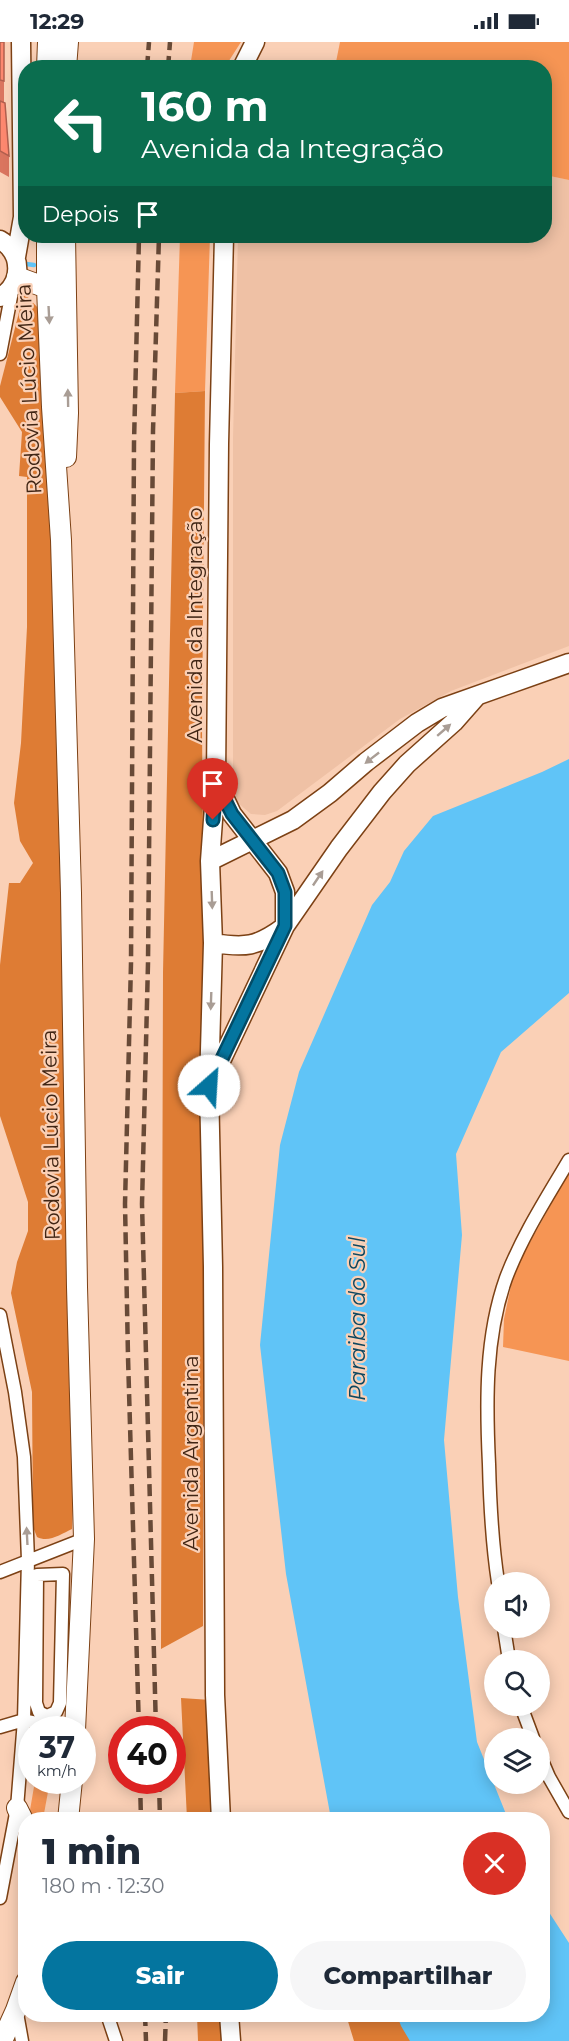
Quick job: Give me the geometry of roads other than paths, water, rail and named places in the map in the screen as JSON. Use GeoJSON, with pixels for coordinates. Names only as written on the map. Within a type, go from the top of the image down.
{"type":"FeatureCollection","features":[{"type":"Feature","properties":{"kind":"main road"},"geometry":{"type":"LineString","coordinates":[[48,42],[62,56]]}},
{"type":"Feature","properties":{"kind":"main road","name":"Rodovia Lúcio Meira"},"geometry":{"type":"LineString","coordinates":[[47,243],[52,407],[62,540],[84,1539],[76,1716]]}},
{"type":"Feature","properties":{"kind":"main road","name":"Rodovia Lúcio Meira"},"geometry":{"type":"LineString","coordinates":[[62,540],[68,413],[64,243]]}},
{"type":"Feature","properties":{"kind":"main road"},"geometry":{"type":"LineString","coordinates":[[10,287],[47,288]]}},
{"type":"Feature","properties":{"kind":"main road"},"geometry":{"type":"LineString","coordinates":[[69,1812],[71,1794]]}},
{"type":"Feature","properties":{"kind":"main road"},"geometry":{"type":"LineString","coordinates":[[2,2041],[18,2004]]}},
{"type":"Feature","properties":{"kind":"street"},"geometry":{"type":"LineString","coordinates":[[21,42],[21,60]]}},
{"type":"Feature","properties":{"kind":"street"},"geometry":{"type":"LineString","coordinates":[[246,60],[255,42]]}},
{"type":"Feature","properties":{"kind":"street"},"geometry":{"type":"LineString","coordinates":[[0,232],[18,220]]}},
{"type":"Feature","properties":{"kind":"street"},"geometry":{"type":"LineString","coordinates":[[0,240],[11,248],[16,256]]}},
{"type":"Feature","properties":{"kind":"street"},"geometry":{"type":"LineString","coordinates":[[0,354],[10,287],[18,267],[16,256],[18,243]]}},
{"type":"Feature","properties":{"kind":"street","name":"Avenida da Integração"},"geometry":{"type":"LineString","coordinates":[[209,1086],[213,943],[210,861],[216,779],[224,243]]}},
{"type":"Feature","properties":{"kind":"street"},"geometry":{"type":"LineString","coordinates":[[0,312],[4,338]]}},
{"type":"Feature","properties":{"kind":"street"},"geometry":{"type":"LineString","coordinates":[[210,861],[293,820],[417,723],[442,708],[569,663]]}},
{"type":"Feature","properties":{"kind":"street"},"geometry":{"type":"LineString","coordinates":[[209,1086],[285,926],[339,848],[382,792],[407,764],[454,722],[476,697]]}},
{"type":"Feature","properties":{"kind":"street"},"geometry":{"type":"LineString","coordinates":[[216,779],[232,814],[278,873],[285,892],[285,926]]}},
{"type":"Feature","properties":{"kind":"street"},"geometry":{"type":"LineString","coordinates":[[213,943],[231,946],[248,945],[266,940],[285,926]]}},
{"type":"Feature","properties":{"kind":"street","name":"Avenida Argentina"},"geometry":{"type":"LineString","coordinates":[[209,1086],[213,1267],[215,1695],[221,1812]]}},
{"type":"Feature","properties":{"kind":"street"},"geometry":{"type":"LineString","coordinates":[[497,1572],[492,1540],[486,1393],[495,1319],[506,1279],[525,1235],[569,1160]]}},
{"type":"Feature","properties":{"kind":"street"},"geometry":{"type":"LineString","coordinates":[[0,1315],[15,1392],[24,1457],[28,1560],[24,1716]]}},
{"type":"Feature","properties":{"kind":"street"},"geometry":{"type":"LineString","coordinates":[[0,1572],[84,1539]]}},
{"type":"Feature","properties":{"kind":"street"},"geometry":{"type":"LineString","coordinates":[[63,1574],[60,1703],[56,1712],[47,1716],[39,1712],[36,1703],[37,1575],[63,1574]]}},
{"type":"Feature","properties":{"kind":"street"},"geometry":{"type":"LineString","coordinates":[[0,1727],[18,1722]]}},
{"type":"Feature","properties":{"kind":"street"},"geometry":{"type":"LineString","coordinates":[[550,1779],[569,1812]]}},
{"type":"Feature","properties":{"kind":"street"},"geometry":{"type":"LineString","coordinates":[[21,1812],[22,1794]]}},
{"type":"Feature","properties":{"kind":"street"},"geometry":{"type":"LineString","coordinates":[[0,1898],[18,1829]]}},
{"type":"Feature","properties":{"kind":"street"},"geometry":{"type":"LineString","coordinates":[[16,2010],[18,2020]]}},
{"type":"Feature","properties":{"kind":"street"},"geometry":{"type":"LineString","coordinates":[[18,2022],[22,2041]]}},
{"type":"Feature","properties":{"kind":"street"},"geometry":{"type":"LineString","coordinates":[[110,2022],[116,2041]]}},
{"type":"Feature","properties":{"kind":"street"},"geometry":{"type":"LineString","coordinates":[[230,2022],[231,2041]]}},
{"type":"Feature","properties":{"kind":"water","name":"Paraiba do Sul"},"geometry":{"type":"Polygon","coordinates":[[[569,759],[569,993],[501,1052],[456,1154],[462,1235],[444,1440],[458,1597],[477,1742],[484,1759],[484,1794],[498,1794],[505,1812],[330,1812],[286,1574],[260,1345],[280,1145],[299,1072],[372,905],[390,882],[404,851],[433,816],[569,759]]]}},
{"type":"Feature","properties":{"kind":"water"},"geometry":{"type":"Polygon","coordinates":[[[550,1914],[569,1943],[569,2041],[410,2041],[400,2022],[550,2022],[550,1914]]]}},
{"type":"Feature","properties":{"kind":"waterway"},"geometry":{"type":"LineString","coordinates":[[26,264],[34,265]]}},
{"type":"Feature","properties":{"kind":"railway"},"geometry":{"type":"LineString","coordinates":[[148,60],[149,42]]}},
{"type":"Feature","properties":{"kind":"railway"},"geometry":{"type":"LineString","coordinates":[[169,60],[170,42]]}},
{"type":"Feature","properties":{"kind":"railway"},"geometry":{"type":"LineString","coordinates":[[139,243],[134,443],[131,963],[125,1204],[139,1716]]}},
{"type":"Feature","properties":{"kind":"railway"},"geometry":{"type":"LineString","coordinates":[[156,1716],[142,1204],[148,963],[153,431],[159,243]]}},
{"type":"Feature","properties":{"kind":"railway"},"geometry":{"type":"LineString","coordinates":[[140,1794],[141,1812]]}},
{"type":"Feature","properties":{"kind":"railway"},"geometry":{"type":"LineString","coordinates":[[159,1794],[160,1812]]}},
{"type":"Feature","properties":{"kind":"railway"},"geometry":{"type":"LineString","coordinates":[[145,2022],[146,2041]]}},
{"type":"Feature","properties":{"kind":"railway"},"geometry":{"type":"LineString","coordinates":[[165,2041],[166,2022]]}}]}
